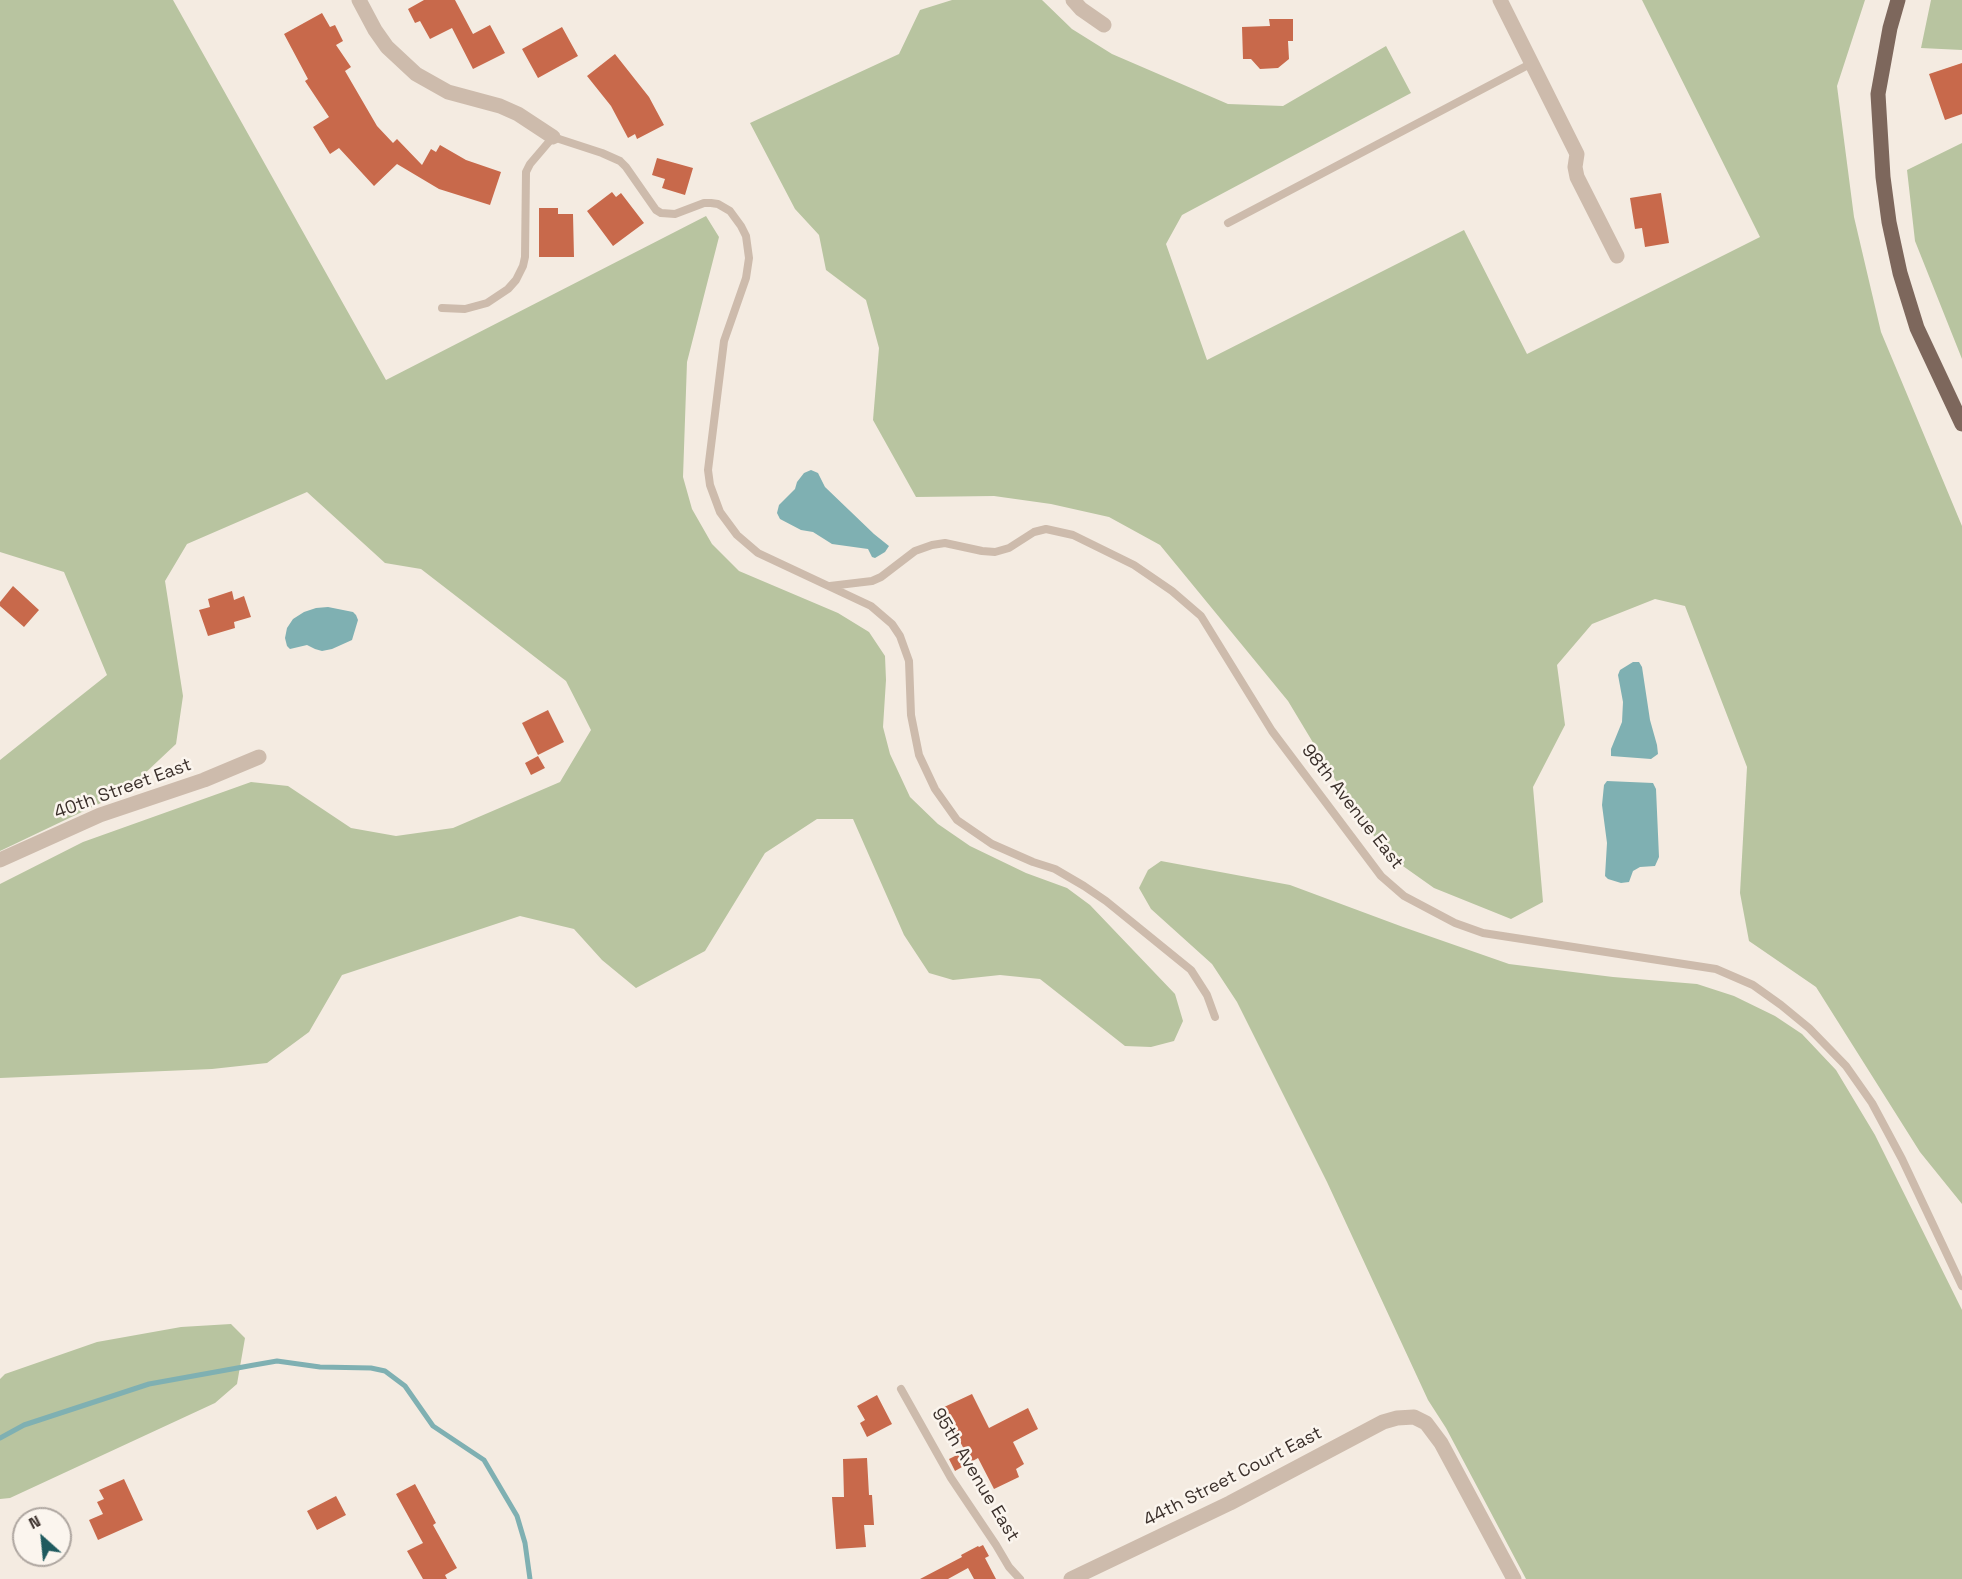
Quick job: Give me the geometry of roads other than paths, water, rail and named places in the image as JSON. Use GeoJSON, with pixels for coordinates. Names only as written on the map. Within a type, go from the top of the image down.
{"type":"FeatureCollection","features":[{"type":"Feature","properties":{"kind":"main road"},"geometry":{"type":"LineString","coordinates":[[1898,0],[1890,28],[1878,94],[1882,177],[1900,273],[1917,327],[1962,424]]}},
{"type":"Feature","properties":{"kind":"street"},"geometry":{"type":"LineString","coordinates":[[359,0],[387,47],[416,74],[448,92],[500,106],[518,114],[553,137]]}},
{"type":"Feature","properties":{"kind":"street"},"geometry":{"type":"LineString","coordinates":[[1073,0],[1081,9],[1104,25]]}},
{"type":"Feature","properties":{"kind":"street"},"geometry":{"type":"LineString","coordinates":[[1500,0],[1577,154],[1575,167],[1577,177],[1617,256]]}},
{"type":"Feature","properties":{"kind":"street","name":"40th Street East"},"geometry":{"type":"LineString","coordinates":[[0,860],[100,815],[204,780],[259,757]]}},
{"type":"Feature","properties":{"kind":"street","name":"44th Street Court East"},"geometry":{"type":"LineString","coordinates":[[1071,1579],[1230,1503],[1383,1422],[1414,1417],[1426,1423],[1442,1443],[1514,1579]]}},
{"type":"Feature","properties":{"kind":"lane"},"geometry":{"type":"LineString","coordinates":[[1228,223],[1532,63]]}},
{"type":"Feature","properties":{"kind":"lane"},"geometry":{"type":"LineString","coordinates":[[442,308],[465,309],[487,303],[508,289],[516,280],[525,257],[526,172],[553,137],[620,161],[656,210],[662,213],[675,214],[711,202],[730,211],[741,226],[748,247],[749,268],[724,341],[708,470],[710,484],[720,512],[747,544],[770,559],[871,606],[887,619],[900,636],[909,662],[911,715],[919,754],[934,789],[957,820],[992,844],[1055,869],[1106,901],[1191,970],[1207,995],[1215,1017]]}},
{"type":"Feature","properties":{"kind":"lane","name":"98th Avenue East"},"geometry":{"type":"LineString","coordinates":[[829,586],[872,581],[881,577],[915,551],[932,545],[945,543],[995,552],[1009,548],[1034,532],[1046,529],[1073,535],[1134,565],[1172,591],[1201,616],[1272,731],[1382,876],[1404,896],[1455,922],[1483,933],[1716,969],[1753,985],[1809,1028],[1846,1066],[1872,1103],[1902,1159],[1962,1286]]}},
{"type":"Feature","properties":{"kind":"lane","name":"95th Avenue East"},"geometry":{"type":"LineString","coordinates":[[902,1389],[951,1478],[1008,1567],[1020,1579]]}},
{"type":"Feature","properties":{"kind":"water"},"geometry":{"type":"Polygon","coordinates":[[[811,470],[818,473],[825,487],[889,546],[885,552],[875,558],[868,549],[832,544],[813,532],[801,530],[780,519],[777,513],[779,505],[795,489],[804,473],[811,470]]]}},
{"type":"Feature","properties":{"kind":"water"},"geometry":{"type":"Polygon","coordinates":[[[328,607],[353,612],[356,615],[358,620],[352,640],[322,651],[307,645],[290,649],[285,638],[287,628],[293,619],[304,612],[328,607]]]}},
{"type":"Feature","properties":{"kind":"water"},"geometry":{"type":"Polygon","coordinates":[[[1633,662],[1639,662],[1642,667],[1650,720],[1657,745],[1658,754],[1651,759],[1611,756],[1611,749],[1622,722],[1623,702],[1618,675],[1620,670],[1633,662]]]}},
{"type":"Feature","properties":{"kind":"water"},"geometry":{"type":"Polygon","coordinates":[[[1607,781],[1653,783],[1656,789],[1659,857],[1655,866],[1640,867],[1633,871],[1629,882],[1621,883],[1605,876],[1607,843],[1602,805],[1604,785],[1607,781]]]}},
{"type":"Feature","properties":{"kind":"waterway"},"geometry":{"type":"LineString","coordinates":[[0,1438],[24,1425],[149,1384],[254,1365],[277,1361],[320,1367],[371,1368],[385,1371],[405,1386],[433,1426],[484,1460],[517,1516],[525,1543],[530,1579]]}}]}
